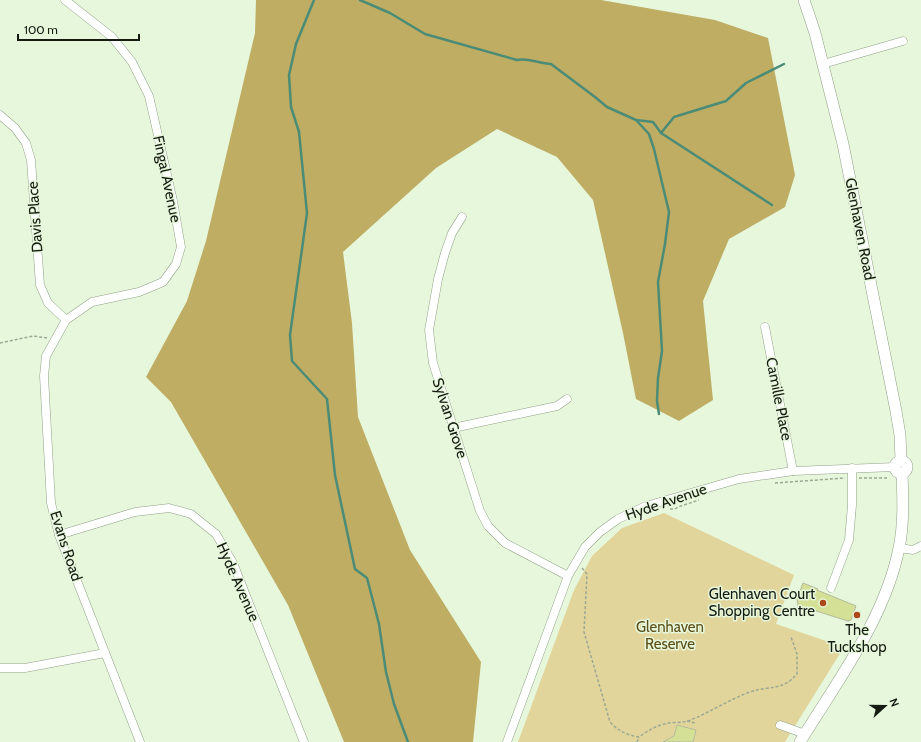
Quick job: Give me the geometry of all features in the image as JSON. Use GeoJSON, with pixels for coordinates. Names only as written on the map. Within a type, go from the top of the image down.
{"type":"FeatureCollection","features":[{"type":"Feature","properties":{"kind":"main road","name":"Glenhaven Road"},"geometry":{"type":"LineString","coordinates":[[803,738],[874,622],[882,605],[899,548],[903,511],[900,467],[900,435],[875,300],[843,144],[815,33],[804,0]]}},
{"type":"Feature","properties":{"kind":"street","name":"Fingal Avenue"},"geometry":{"type":"LineString","coordinates":[[65,0],[112,37],[132,62],[149,96],[173,201],[181,246],[176,264],[163,282],[139,292],[92,302],[66,320]]}},
{"type":"Feature","properties":{"kind":"street"},"geometry":{"type":"LineString","coordinates":[[823,64],[903,41]]}},
{"type":"Feature","properties":{"kind":"street","name":"Davis Place"},"geometry":{"type":"LineString","coordinates":[[0,116],[15,128],[26,143],[31,160],[40,285],[48,303],[66,320]]}},
{"type":"Feature","properties":{"kind":"street","name":"Sylvan Grove"},"geometry":{"type":"LineString","coordinates":[[462,218],[452,233],[438,279],[429,330],[433,363],[480,511],[488,526],[505,543],[568,576]]}},
{"type":"Feature","properties":{"kind":"street","name":"Evans Road"},"geometry":{"type":"LineString","coordinates":[[66,320],[46,356],[44,376],[51,503],[59,535],[140,742]]}},
{"type":"Feature","properties":{"kind":"street","name":"Camille Place"},"geometry":{"type":"LineString","coordinates":[[765,327],[793,471]]}},
{"type":"Feature","properties":{"kind":"street"},"geometry":{"type":"LineString","coordinates":[[453,428],[557,406],[567,399]]}},
{"type":"Feature","properties":{"kind":"street","name":"Hyde Avenue"},"geometry":{"type":"LineString","coordinates":[[507,742],[568,576],[585,547],[600,532],[618,518],[639,509],[692,492],[739,480],[793,471],[900,467]]}},
{"type":"Feature","properties":{"kind":"street"},"geometry":{"type":"LineString","coordinates":[[831,588],[849,540],[852,505],[852,468]]}},
{"type":"Feature","properties":{"kind":"street","name":"Hyde Avenue"},"geometry":{"type":"LineString","coordinates":[[59,535],[135,512],[169,508],[191,514],[216,534],[233,563],[304,742]]}},
{"type":"Feature","properties":{"kind":"street"},"geometry":{"type":"LineString","coordinates":[[899,548],[913,550],[921,546]]}},
{"type":"Feature","properties":{"kind":"street"},"geometry":{"type":"LineString","coordinates":[[0,668],[25,668],[105,653]]}},
{"type":"Feature","properties":{"kind":"street"},"geometry":{"type":"LineString","coordinates":[[780,725],[803,738]]}},
{"type":"Feature","properties":{"kind":"path"},"geometry":{"type":"LineString","coordinates":[[0,343],[33,336],[45,337],[54,341]]}},
{"type":"Feature","properties":{"kind":"path"},"geometry":{"type":"LineString","coordinates":[[772,483],[852,478],[889,478]]}},
{"type":"Feature","properties":{"kind":"path"},"geometry":{"type":"LineString","coordinates":[[670,509],[675,509],[678,506],[704,498]]}},
{"type":"Feature","properties":{"kind":"path"},"geometry":{"type":"LineString","coordinates":[[576,562],[587,574],[584,632],[610,722],[616,728],[628,735],[639,737]]}},
{"type":"Feature","properties":{"kind":"path"},"geometry":{"type":"LineString","coordinates":[[637,742],[639,737],[652,728],[668,723],[687,721],[749,692],[762,688],[778,687],[790,682],[797,674],[797,654],[791,637]]}},
{"type":"Feature","properties":{"kind":"path"},"geometry":{"type":"LineString","coordinates":[[687,721],[695,723]]}},
{"type":"Feature","properties":{"kind":"green space","name":"Glenhaven Reserve"},"geometry":{"type":"Polygon","coordinates":[[[664,513],[794,575],[776,624],[844,647],[785,742],[518,742],[574,590],[592,556],[622,528],[664,513]]]}},
{"type":"Feature","properties":{"kind":"shaded area"},"geometry":{"type":"Polygon","coordinates":[[[256,0],[601,0],[715,20],[768,38],[795,175],[785,207],[729,239],[703,301],[713,400],[679,421],[636,399],[623,333],[593,200],[557,157],[497,129],[436,168],[343,252],[352,323],[358,417],[410,550],[481,662],[473,742],[344,742],[288,605],[171,402],[146,377],[187,301],[206,241],[255,33],[256,0]]]}},
{"type":"Feature","properties":{"kind":"building","name":"Glenhaven Court Shopping Centre"},"geometry":{"type":"Polygon","coordinates":[[[803,583],[856,606],[851,620],[848,621],[813,610],[810,616],[799,612],[797,599],[803,583]]]}},
{"type":"Feature","properties":{"kind":"building"},"geometry":{"type":"Polygon","coordinates":[[[677,725],[696,730],[693,742],[663,742],[674,736],[677,725]]]}},
{"type":"Feature","properties":{"kind":"waterway"},"geometry":{"type":"LineString","coordinates":[[314,0],[296,44],[289,75],[291,107],[299,132],[307,213],[290,335],[292,361],[327,399],[335,475],[355,569],[367,578],[379,624],[386,672],[394,704],[408,742]]}},
{"type":"Feature","properties":{"kind":"waterway"},"geometry":{"type":"LineString","coordinates":[[360,0],[390,13],[425,34],[517,60],[525,59],[551,64],[607,107],[636,120],[653,122],[661,133],[772,205]]}},
{"type":"Feature","properties":{"kind":"waterway"},"geometry":{"type":"LineString","coordinates":[[661,133],[674,117],[726,101],[746,83],[784,64]]}},
{"type":"Feature","properties":{"kind":"waterway"},"geometry":{"type":"LineString","coordinates":[[636,120],[649,134],[669,212],[658,282],[662,351],[658,378],[657,401],[659,414]]}},
{"type":"Feature","properties":{"kind":"place","name":"Glenhaven Court Shopping Centre"},"geometry":{"type":"Point","coordinates":[823,603]}},
{"type":"Feature","properties":{"kind":"place","name":"The Tuckshop"},"geometry":{"type":"Point","coordinates":[857,615]}}]}
